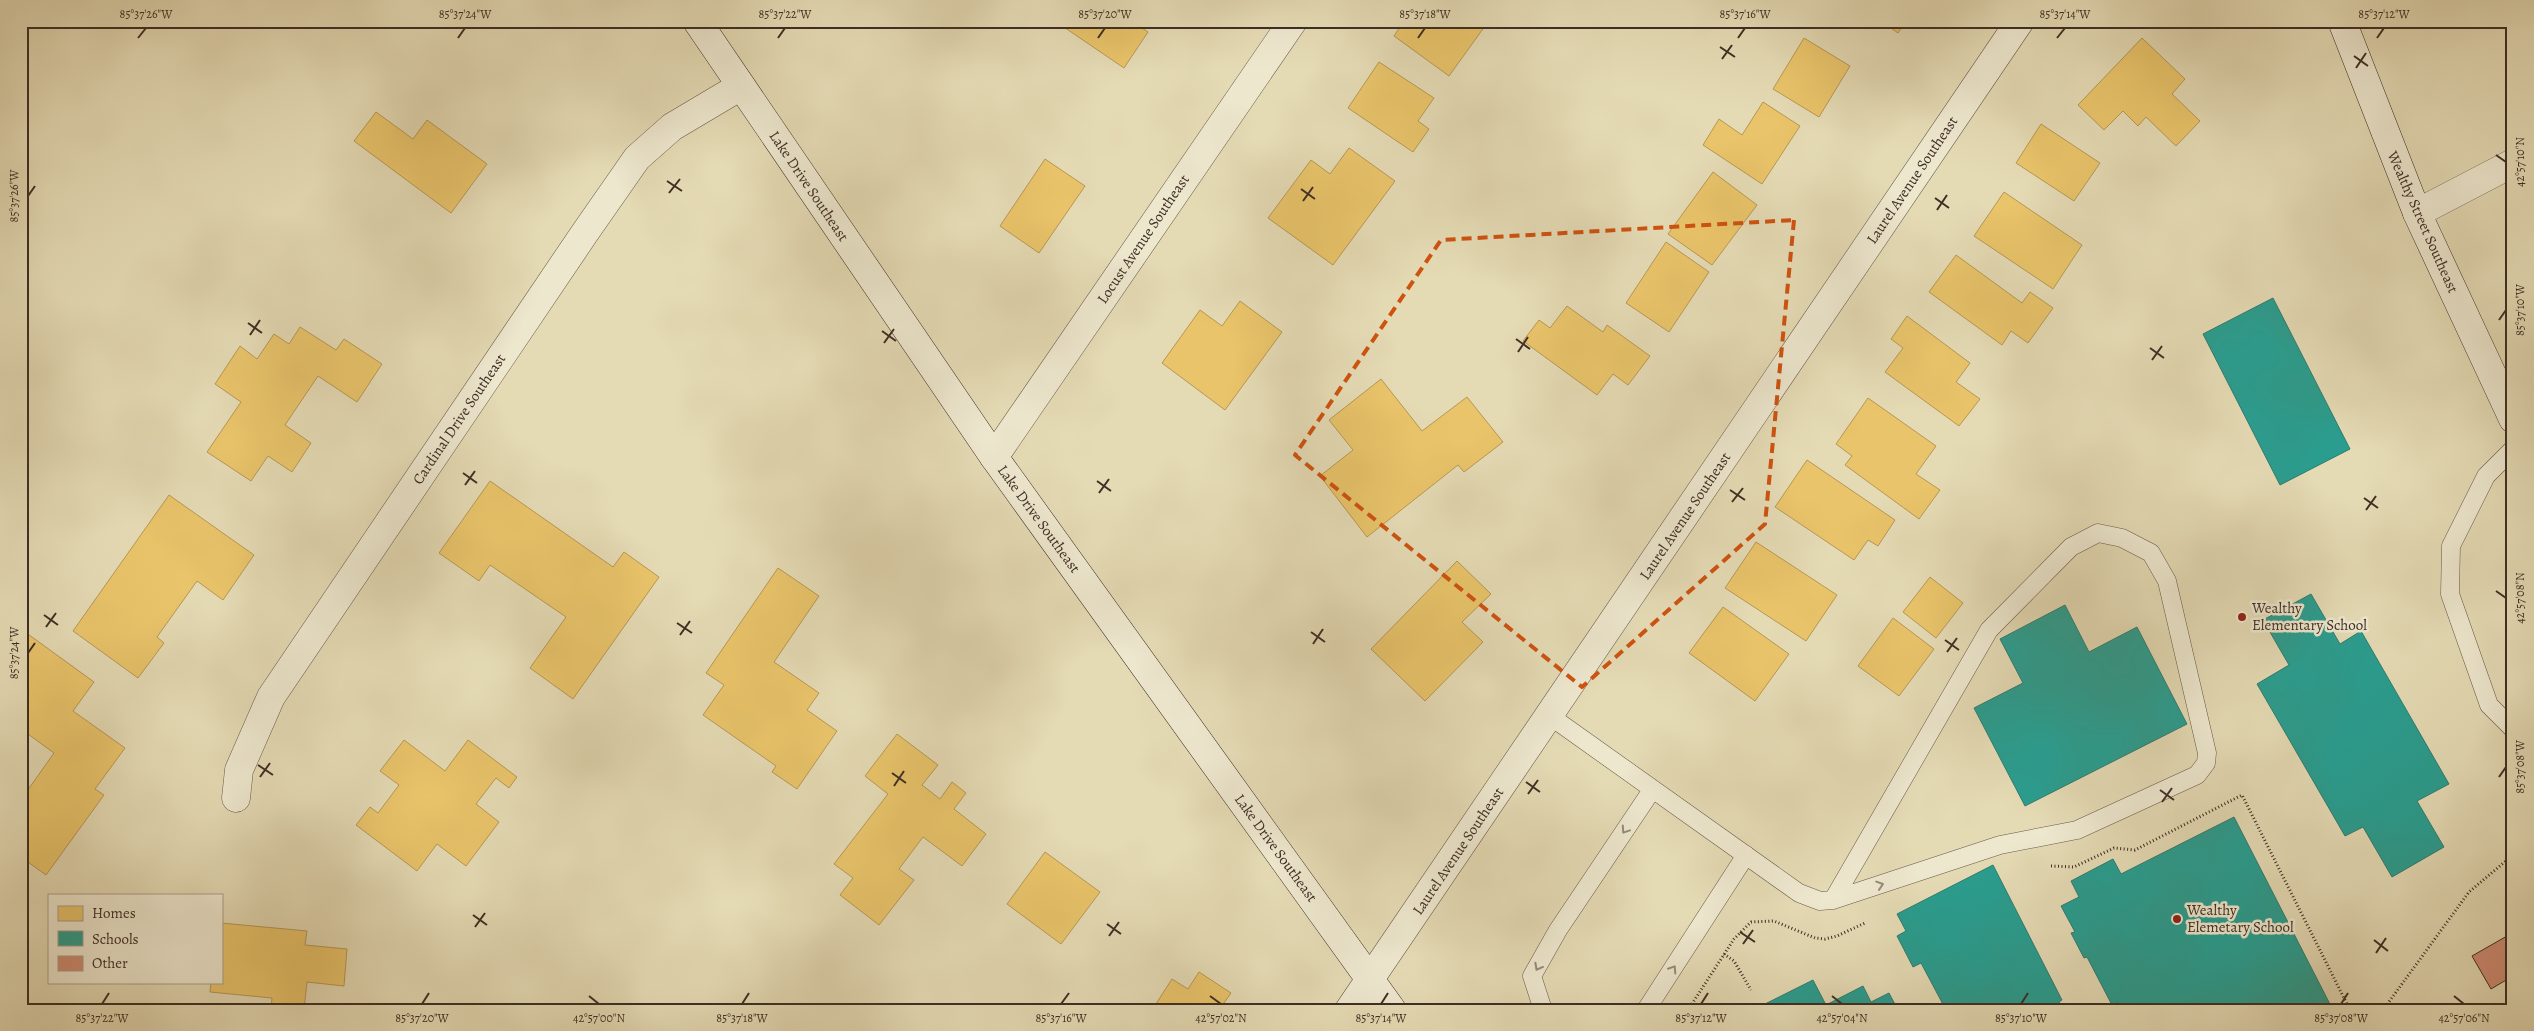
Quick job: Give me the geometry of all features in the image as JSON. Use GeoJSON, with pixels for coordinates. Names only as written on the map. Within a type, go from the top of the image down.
{"type":"FeatureCollection","features":[{"type":"Feature","properties":{"kind":"street","name":"Lake Drive Southeast"},"geometry":{"type":"LineString","coordinates":[[697,21],[994,457],[1392,1010]]}},
{"type":"Feature","properties":{"kind":"street","name":"Locust Avenue Southeast"},"geometry":{"type":"LineString","coordinates":[[994,457],[1293,21]]}},
{"type":"Feature","properties":{"kind":"street","name":"Laurel Avenue Southeast"},"geometry":{"type":"LineString","coordinates":[[1350,1010],[2020,21]]}},
{"type":"Feature","properties":{"kind":"street","name":"Wealthy Street Southeast"},"geometry":{"type":"LineString","coordinates":[[2338,25],[2417,212],[2513,419]]}},
{"type":"Feature","properties":{"kind":"street","name":"Cardinal Drive Southeast"},"geometry":{"type":"LineString","coordinates":[[236,798],[239,770],[271,696],[626,173],[637,158],[672,127],[740,86]]}},
{"type":"Feature","properties":{"kind":"street"},"geometry":{"type":"LineString","coordinates":[[2417,212],[2513,163]]}},
{"type":"Feature","properties":{"kind":"lane"},"geometry":{"type":"LineString","coordinates":[[2513,449],[2486,476],[2451,546],[2450,594],[2489,705],[2513,729]]}},
{"type":"Feature","properties":{"kind":"lane"},"geometry":{"type":"LineString","coordinates":[[1550,716],[1799,893],[1820,902],[1833,900],[2000,845],[2077,830],[2197,775],[2206,763],[2207,753],[2167,581],[2151,553],[2122,538],[2098,533],[2070,546],[1989,630],[1833,900]]}},
{"type":"Feature","properties":{"kind":"lane"},"geometry":{"type":"LineString","coordinates":[[1543,1010],[1532,976],[1558,930],[1652,790]]}},
{"type":"Feature","properties":{"kind":"lane"},"geometry":{"type":"LineString","coordinates":[[1646,1010],[1746,855]]}},
{"type":"Feature","properties":{"kind":"path"},"geometry":{"type":"LineString","coordinates":[[2242,795],[2350,1010]]}},
{"type":"Feature","properties":{"kind":"path"},"geometry":{"type":"LineString","coordinates":[[2383,1010],[2469,892],[2513,855]]}},
{"type":"Feature","properties":{"kind":"path"},"geometry":{"type":"LineString","coordinates":[[1724,954],[1734,961],[1751,990]]}},
{"type":"Feature","properties":{"kind":"highlighted area"},"geometry":{"type":"Polygon","coordinates":[[[1794,220],[1765,524],[1582,687],[1295,455],[1441,240],[1794,220]]]}},
{"type":"Feature","properties":{"kind":"building: Homes"},"geometry":{"type":"Polygon","coordinates":[[[1055,21],[1131,21],[1148,32],[1124,68],[1055,21]]]}},
{"type":"Feature","properties":{"kind":"building: Homes"},"geometry":{"type":"Polygon","coordinates":[[[1404,21],[1478,21],[1485,26],[1449,76],[1394,36],[1404,21]]]}},
{"type":"Feature","properties":{"kind":"building: Homes"},"geometry":{"type":"Polygon","coordinates":[[[1881,21],[1906,21],[1898,33],[1881,21]]]}},
{"type":"Feature","properties":{"kind":"building: Homes"},"geometry":{"type":"Polygon","coordinates":[[[1804,38],[1850,66],[1819,117],[1773,89],[1804,38]]]}},
{"type":"Feature","properties":{"kind":"building: Homes"},"geometry":{"type":"Polygon","coordinates":[[[2142,38],[2185,79],[2172,94],[2200,121],[2176,146],[2146,117],[2138,126],[2123,111],[2104,130],[2078,105],[2142,38]]]}},
{"type":"Feature","properties":{"kind":"building: Homes"},"geometry":{"type":"Polygon","coordinates":[[[1379,62],[1434,98],[1418,121],[1429,129],[1413,152],[1348,108],[1379,62]]]}},
{"type":"Feature","properties":{"kind":"building: Homes"},"geometry":{"type":"Polygon","coordinates":[[[1763,102],[1800,126],[1762,184],[1703,145],[1719,119],[1742,135],[1763,102]]]}},
{"type":"Feature","properties":{"kind":"building: Homes"},"geometry":{"type":"Polygon","coordinates":[[[376,112],[413,139],[427,120],[487,164],[451,213],[354,141],[376,112]]]}},
{"type":"Feature","properties":{"kind":"building: Homes"},"geometry":{"type":"Polygon","coordinates":[[[2041,124],[2100,163],[2074,201],[2016,163],[2041,124]]]}},
{"type":"Feature","properties":{"kind":"building: Homes"},"geometry":{"type":"Polygon","coordinates":[[[1349,148],[1395,181],[1333,265],[1268,218],[1311,160],[1330,174],[1349,148]]]}},
{"type":"Feature","properties":{"kind":"building: Homes"},"geometry":{"type":"Polygon","coordinates":[[[1045,159],[1085,186],[1039,253],[1000,226],[1045,159]]]}},
{"type":"Feature","properties":{"kind":"building: Homes"},"geometry":{"type":"Polygon","coordinates":[[[1713,172],[1757,205],[1712,265],[1668,234],[1713,172]]]}},
{"type":"Feature","properties":{"kind":"building: Homes"},"geometry":{"type":"Polygon","coordinates":[[[2004,192],[2082,245],[2053,289],[1974,236],[2004,192]]]}},
{"type":"Feature","properties":{"kind":"building: Homes"},"geometry":{"type":"Polygon","coordinates":[[[1666,242],[1709,272],[1669,332],[1626,303],[1666,242]]]}},
{"type":"Feature","properties":{"kind":"building: Homes"},"geometry":{"type":"Polygon","coordinates":[[[1956,255],[2022,303],[2030,292],[2053,308],[2028,343],[2011,331],[2002,345],[1929,292],[1956,255]]]}},
{"type":"Feature","properties":{"kind":"building: Homes"},"geometry":{"type":"Polygon","coordinates":[[[1240,301],[1282,332],[1225,410],[1162,363],[1200,310],[1222,326],[1240,301]]]}},
{"type":"Feature","properties":{"kind":"building: Homes"},"geometry":{"type":"Polygon","coordinates":[[[1567,306],[1603,332],[1607,325],[1650,356],[1628,385],[1613,374],[1597,395],[1523,341],[1539,320],[1550,328],[1567,306]]]}},
{"type":"Feature","properties":{"kind":"building: Homes"},"geometry":{"type":"Polygon","coordinates":[[[1907,316],[1970,363],[1956,382],[1980,399],[1959,426],[1885,372],[1903,348],[1891,339],[1907,316]]]}},
{"type":"Feature","properties":{"kind":"building: Homes"},"geometry":{"type":"Polygon","coordinates":[[[300,327],[336,350],[344,339],[382,364],[357,402],[318,376],[285,425],[311,443],[292,472],[268,456],[251,481],[207,452],[241,402],[215,384],[240,346],[257,359],[274,334],[289,344],[300,327]]]}},
{"type":"Feature","properties":{"kind":"building: Homes"},"geometry":{"type":"Polygon","coordinates":[[[1381,379],[1422,431],[1467,397],[1503,442],[1464,472],[1458,465],[1367,537],[1320,476],[1353,450],[1329,420],[1381,379]]]}},
{"type":"Feature","properties":{"kind":"building: Homes"},"geometry":{"type":"Polygon","coordinates":[[[1868,398],[1936,446],[1916,474],[1940,490],[1919,519],[1845,465],[1852,456],[1836,444],[1868,398]]]}},
{"type":"Feature","properties":{"kind":"building: Homes"},"geometry":{"type":"Polygon","coordinates":[[[1807,460],[1895,520],[1878,546],[1868,540],[1854,560],[1775,507],[1807,460]]]}},
{"type":"Feature","properties":{"kind":"building: Homes"},"geometry":{"type":"Polygon","coordinates":[[[490,481],[613,567],[624,552],[659,577],[573,699],[530,668],[566,617],[490,565],[479,581],[439,553],[490,481]]]}},
{"type":"Feature","properties":{"kind":"building: Homes"},"geometry":{"type":"Polygon","coordinates":[[[169,495],[254,555],[223,600],[197,581],[157,637],[164,643],[138,678],[73,631],[169,495]]]}},
{"type":"Feature","properties":{"kind":"building: Homes"},"geometry":{"type":"Polygon","coordinates":[[[1756,542],[1837,595],[1806,641],[1725,588],[1756,542]]]}},
{"type":"Feature","properties":{"kind":"building: Homes"},"geometry":{"type":"Polygon","coordinates":[[[1457,561],[1491,594],[1462,622],[1483,642],[1425,701],[1371,649],[1457,561]]]}},
{"type":"Feature","properties":{"kind":"building: Homes"},"geometry":{"type":"Polygon","coordinates":[[[778,568],[819,596],[774,662],[819,693],[807,710],[837,731],[797,789],[772,772],[776,766],[703,715],[724,685],[706,673],[778,568]]]}},
{"type":"Feature","properties":{"kind":"building: Homes"},"geometry":{"type":"Polygon","coordinates":[[[1930,577],[1963,603],[1936,638],[1903,612],[1930,577]]]}},
{"type":"Feature","properties":{"kind":"building: Homes"},"geometry":{"type":"Polygon","coordinates":[[[1723,607],[1789,654],[1755,701],[1689,653],[1723,607]]]}},
{"type":"Feature","properties":{"kind":"building: Homes"},"geometry":{"type":"Polygon","coordinates":[[[1893,618],[1934,649],[1899,696],[1858,666],[1893,618]]]}},
{"type":"Feature","properties":{"kind":"building: Homes"},"geometry":{"type":"Polygon","coordinates":[[[21,629],[94,682],[73,711],[125,748],[95,789],[104,795],[46,875],[21,857],[21,792],[25,794],[54,753],[21,729],[21,629]]]}},
{"type":"Feature","properties":{"kind":"building: Homes"},"geometry":{"type":"Polygon","coordinates":[[[897,734],[938,765],[922,785],[940,799],[952,782],[966,793],[954,809],[986,834],[962,866],[923,837],[899,869],[914,880],[879,925],[840,895],[853,878],[834,864],[888,794],[865,776],[897,734]]]}},
{"type":"Feature","properties":{"kind":"building: Homes"},"geometry":{"type":"Polygon","coordinates":[[[404,740],[445,771],[468,740],[517,777],[509,788],[496,778],[476,804],[499,822],[466,866],[437,844],[417,871],[356,825],[370,807],[378,813],[399,785],[380,771],[404,740]]]}},
{"type":"Feature","properties":{"kind":"building: Homes"},"geometry":{"type":"Polygon","coordinates":[[[1045,852],[1100,892],[1061,944],[1007,904],[1045,852]]]}},
{"type":"Feature","properties":{"kind":"building: Homes"},"geometry":{"type":"Polygon","coordinates":[[[222,923],[307,931],[305,945],[347,949],[344,986],[307,982],[304,1010],[271,1010],[272,998],[210,992],[211,984],[222,984],[222,923]]]}},
{"type":"Feature","properties":{"kind":"building: Homes"},"geometry":{"type":"Polygon","coordinates":[[[1199,972],[1231,993],[1219,1010],[1152,1010],[1172,979],[1188,989],[1199,972]]]}},
{"type":"Feature","properties":{"kind":"building: Schools"},"geometry":{"type":"Polygon","coordinates":[[[2273,298],[2350,449],[2280,485],[2203,334],[2273,298]]]}},
{"type":"Feature","properties":{"kind":"building: Schools"},"geometry":{"type":"Polygon","coordinates":[[[2311,594],[2340,644],[2361,631],[2449,784],[2417,801],[2444,847],[2392,877],[2363,827],[2345,836],[2257,684],[2289,665],[2263,620],[2311,594]]]}},
{"type":"Feature","properties":{"kind":"building: Schools"},"geometry":{"type":"Polygon","coordinates":[[[2065,605],[2089,652],[2137,627],[2187,724],[2025,806],[1974,708],[2023,683],[2000,639],[2065,605]]]}},
{"type":"Feature","properties":{"kind":"building: Schools","name":"Wealthy Elemetary School"},"geometry":{"type":"Polygon","coordinates":[[[2234,817],[2333,1010],[2122,1010],[2118,1002],[2112,1005],[2087,957],[2084,958],[2071,933],[2075,932],[2061,906],[2079,897],[2071,881],[2113,859],[2121,874],[2234,817]]]}},
{"type":"Feature","properties":{"kind":"building: Schools"},"geometry":{"type":"Polygon","coordinates":[[[1993,865],[2062,1000],[2059,1002],[2063,1010],[1946,1010],[1921,963],[1913,967],[1897,936],[1906,931],[1897,914],[1993,865]]]}},
{"type":"Feature","properties":{"kind":"building: Schools"},"geometry":{"type":"Polygon","coordinates":[[[1813,980],[1826,1005],[1863,986],[1871,1002],[1889,993],[1898,1010],[1753,1010],[1813,980]]]}},
{"type":"Feature","properties":{"kind":"building: Other"},"geometry":{"type":"Polygon","coordinates":[[[2507,936],[2513,945],[2513,976],[2491,989],[2472,956],[2507,936]]]}},
{"type":"Feature","properties":{"kind":"place","name":"Wealthy Elementary School"},"geometry":{"type":"Point","coordinates":[2242,617]}},
{"type":"Feature","properties":{"kind":"place","name":"Wealthy Elemetary School"},"geometry":{"type":"Point","coordinates":[2177,919]}}]}
